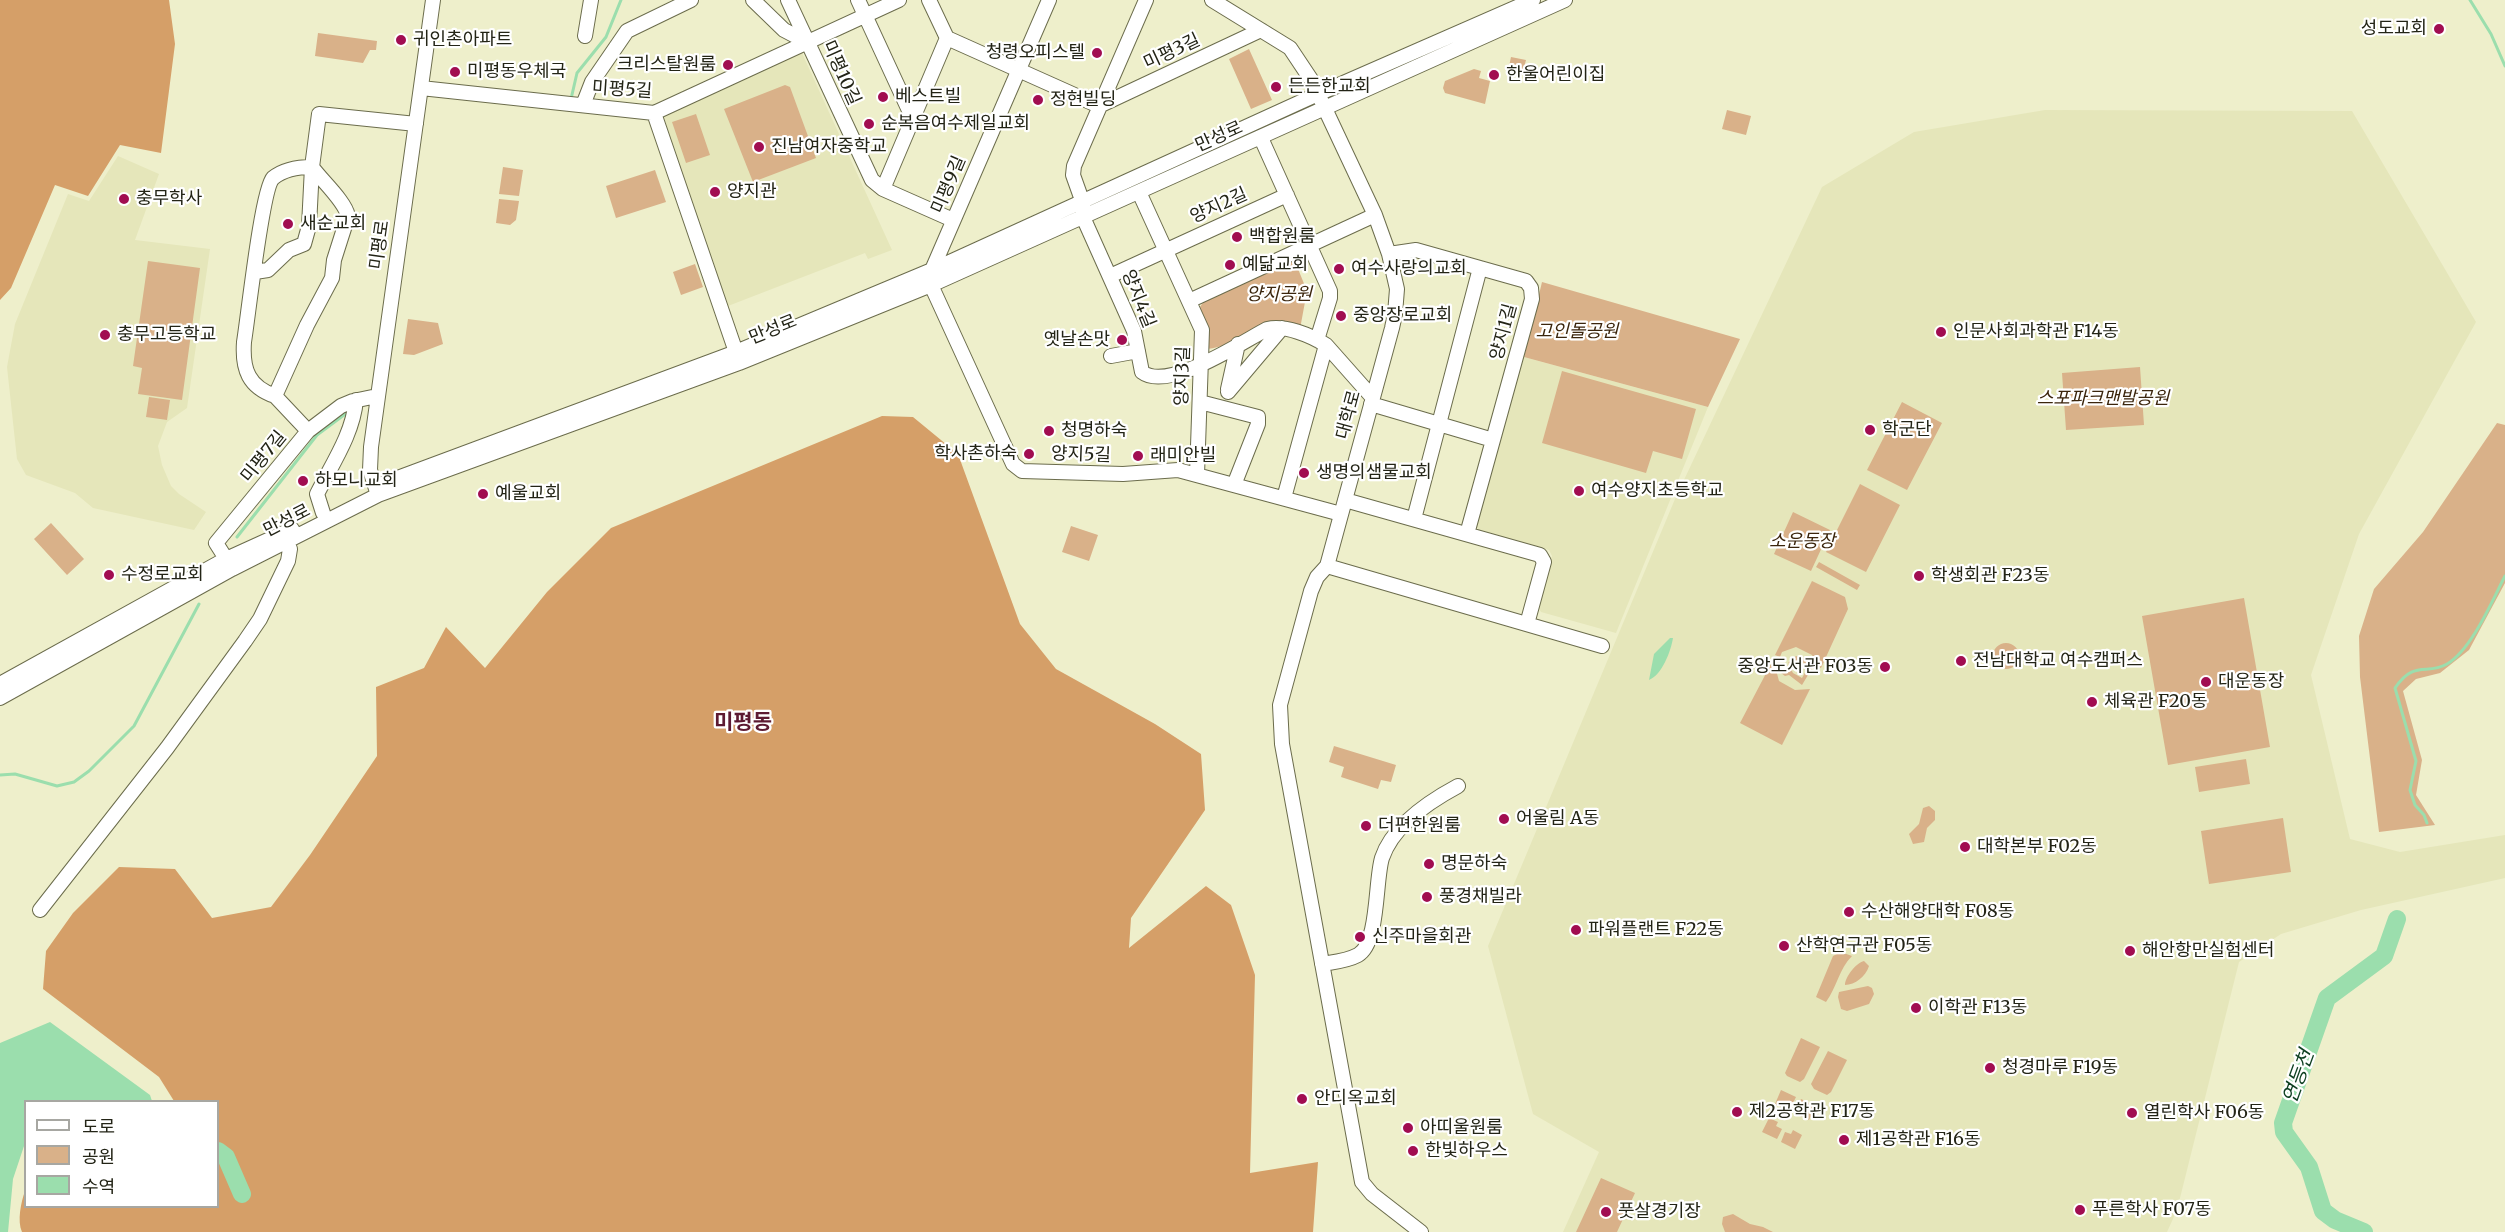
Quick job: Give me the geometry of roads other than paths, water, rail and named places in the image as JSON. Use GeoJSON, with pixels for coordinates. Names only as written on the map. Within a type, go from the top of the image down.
{"type":"FeatureCollection","features":[{"type":"Feature","properties":{"kind":"street","name":"미평로"},"geometry":{"type":"LineString","coordinates":[[376,491],[370,459],[377,396],[433,0]]}},
{"type":"Feature","properties":{"kind":"street"},"geometry":{"type":"LineString","coordinates":[[585,36],[591,0]]}},
{"type":"Feature","properties":{"kind":"street"},"geometry":{"type":"LineString","coordinates":[[583,105],[592,82],[627,32],[691,0]]}},
{"type":"Feature","properties":{"kind":"street"},"geometry":{"type":"LineString","coordinates":[[753,0],[784,30],[807,42]]}},
{"type":"Feature","properties":{"kind":"street","name":"미평10길"},"geometry":{"type":"LineString","coordinates":[[788,0],[862,163],[872,180],[883,189],[953,220]]}},
{"type":"Feature","properties":{"kind":"street"},"geometry":{"type":"LineString","coordinates":[[858,0],[913,118]]}},
{"type":"Feature","properties":{"kind":"street","name":"미평5길"},"geometry":{"type":"LineString","coordinates":[[421,88],[654,113],[899,0]]}},
{"type":"Feature","properties":{"kind":"street"},"geometry":{"type":"LineString","coordinates":[[929,0],[946,38],[1099,106]]}},
{"type":"Feature","properties":{"kind":"street","name":"미평9길"},"geometry":{"type":"LineString","coordinates":[[931,285],[932,270],[1049,0]]}},
{"type":"Feature","properties":{"kind":"street","name":"미평3길"},"geometry":{"type":"LineString","coordinates":[[1083,210],[1073,172],[1099,106],[1146,0]]}},
{"type":"Feature","properties":{"kind":"street"},"geometry":{"type":"LineString","coordinates":[[1212,0],[1280,40],[1297,57],[1326,109]]}},
{"type":"Feature","properties":{"kind":"street","name":"만성로"},"geometry":{"type":"LineString","coordinates":[[285,538],[323,513],[376,491],[931,285],[1318,94],[1533,0]]}},
{"type":"Feature","properties":{"kind":"street","name":"만성로"},"geometry":{"type":"LineString","coordinates":[[738,357],[932,270],[1083,210],[1139,192],[1565,0]]}},
{"type":"Feature","properties":{"kind":"street","name":"미평3길"},"geometry":{"type":"LineString","coordinates":[[1099,106],[1261,30]]}},
{"type":"Feature","properties":{"kind":"street"},"geometry":{"type":"LineString","coordinates":[[883,189],[946,38]]}},
{"type":"Feature","properties":{"kind":"street","name":"대학로"},"geometry":{"type":"LineString","coordinates":[[1326,109],[1375,215],[1395,276],[1397,298],[1395,314],[1327,566],[1320,573],[1311,591],[1279,716],[1282,744],[1361,1179],[1372,1194],[1421,1232]]}},
{"type":"Feature","properties":{"kind":"street"},"geometry":{"type":"LineString","coordinates":[[654,113],[738,357]]}},
{"type":"Feature","properties":{"kind":"street"},"geometry":{"type":"LineString","coordinates":[[255,272],[268,270],[289,250],[304,244],[309,226],[312,167],[319,114],[416,124]]}},
{"type":"Feature","properties":{"kind":"street"},"geometry":{"type":"LineString","coordinates":[[1261,138],[1310,245],[1330,295],[1321,343],[1284,498]]}},
{"type":"Feature","properties":{"kind":"street"},"geometry":{"type":"LineString","coordinates":[[308,431],[275,396],[260,391],[254,385],[244,360],[244,342],[270,183],[274,178],[290,169],[312,167]]}},
{"type":"Feature","properties":{"kind":"street"},"geometry":{"type":"LineString","coordinates":[[275,396],[307,325],[332,278],[333,260],[348,216],[343,204],[323,183],[312,167]]}},
{"type":"Feature","properties":{"kind":"street","name":"양지3길"},"geometry":{"type":"LineString","coordinates":[[1139,192],[1202,330],[1197,475]]}},
{"type":"Feature","properties":{"kind":"street","name":"양지2길"},"geometry":{"type":"LineString","coordinates":[[1166,250],[1287,195]]}},
{"type":"Feature","properties":{"kind":"street","name":"양지4길"},"geometry":{"type":"LineString","coordinates":[[1083,210],[1134,331],[1142,371],[1146,375],[1162,377],[1174,375],[1202,363]]}},
{"type":"Feature","properties":{"kind":"street"},"geometry":{"type":"LineString","coordinates":[[1189,301],[1375,215]]}},
{"type":"Feature","properties":{"kind":"street"},"geometry":{"type":"LineString","coordinates":[[1110,276],[1166,250]]}},
{"type":"Feature","properties":{"kind":"street","name":"양지1길"},"geometry":{"type":"LineString","coordinates":[[1389,254],[1416,250],[1530,284],[1532,293],[1467,534]]}},
{"type":"Feature","properties":{"kind":"street"},"geometry":{"type":"LineString","coordinates":[[1414,519],[1480,268]]}},
{"type":"Feature","properties":{"kind":"street","name":"양지5길"},"geometry":{"type":"LineString","coordinates":[[931,285],[1013,464],[1018,470],[1123,474],[1175,470],[1284,498],[1343,507]]}},
{"type":"Feature","properties":{"kind":"street"},"geometry":{"type":"LineString","coordinates":[[1228,392],[1282,328]]}},
{"type":"Feature","properties":{"kind":"street"},"geometry":{"type":"LineString","coordinates":[[1202,363],[1267,329],[1282,328],[1321,343],[1372,401],[1493,440]]}},
{"type":"Feature","properties":{"kind":"street"},"geometry":{"type":"LineString","coordinates":[[1224,408],[1238,344]]}},
{"type":"Feature","properties":{"kind":"street"},"geometry":{"type":"LineString","coordinates":[[1111,356],[1138,351]]}},
{"type":"Feature","properties":{"kind":"street","name":"미평7길"},"geometry":{"type":"LineString","coordinates":[[229,564],[216,543],[308,431],[332,412],[356,400],[377,396]]}},
{"type":"Feature","properties":{"kind":"street"},"geometry":{"type":"LineString","coordinates":[[323,513],[317,494],[348,433],[354,417],[356,400]]}},
{"type":"Feature","properties":{"kind":"street"},"geometry":{"type":"LineString","coordinates":[[1200,402],[1256,415],[1259,419],[1234,484]]}},
{"type":"Feature","properties":{"kind":"street","name":"만성로"},"geometry":{"type":"LineString","coordinates":[[0,684],[229,564],[376,491]]}},
{"type":"Feature","properties":{"kind":"street"},"geometry":{"type":"LineString","coordinates":[[1343,507],[1414,519],[1542,557],[1544,562],[1527,624]]}},
{"type":"Feature","properties":{"kind":"street"},"geometry":{"type":"LineString","coordinates":[[40,910],[166,748],[253,631],[288,561],[290,549],[285,538]]}},
{"type":"Feature","properties":{"kind":"street","name":"만성로"},"geometry":{"type":"LineString","coordinates":[[0,698],[229,564]]}},
{"type":"Feature","properties":{"kind":"street"},"geometry":{"type":"LineString","coordinates":[[1327,566],[1602,646]]}},
{"type":"Feature","properties":{"kind":"street"},"geometry":{"type":"LineString","coordinates":[[1322,964],[1356,956],[1365,949],[1371,934],[1381,865],[1387,848],[1408,822],[1425,806],[1458,786]]}},
{"type":"Feature","properties":{"kind":"water"},"geometry":{"type":"Polygon","coordinates":[[[1670,638],[1673,638],[1662,668],[1649,680],[1654,654],[1670,638]]]}},
{"type":"Feature","properties":{"kind":"water"},"geometry":{"type":"Polygon","coordinates":[[[50,1022],[150,1095],[152,1100],[24,1100],[24,1146],[13,1179],[8,1232],[0,1232],[0,1043],[50,1022]]]}},
{"type":"Feature","properties":{"kind":"waterway"},"geometry":{"type":"LineString","coordinates":[[571,99],[577,73],[606,37],[621,0]]}},
{"type":"Feature","properties":{"kind":"waterway","name":"연등천"},"geometry":{"type":"LineString","coordinates":[[2470,0],[2491,34],[2505,66]]}},
{"type":"Feature","properties":{"kind":"waterway"},"geometry":{"type":"LineString","coordinates":[[237,537],[317,435],[348,412]]}},
{"type":"Feature","properties":{"kind":"waterway","name":"연등천"},"geometry":{"type":"LineString","coordinates":[[2427,823],[2424,815],[2415,805],[2410,790],[2416,761],[2395,688],[2409,674],[2440,667],[2456,657],[2473,636],[2505,576]]}},
{"type":"Feature","properties":{"kind":"waterway"},"geometry":{"type":"LineString","coordinates":[[0,775],[15,774],[57,786],[74,782],[89,771],[134,726],[199,604]]}},
{"type":"Feature","properties":{"kind":"waterway","name":"연등천"},"geometry":{"type":"LineString","coordinates":[[2364,1232],[2335,1220],[2323,1211],[2309,1167],[2284,1132],[2283,1123],[2327,998],[2384,956],[2397,919]]}},
{"type":"Feature","properties":{"kind":"waterway"},"geometry":{"type":"LineString","coordinates":[[219,1152],[226,1157],[242,1194]]}},
{"type":"Feature","properties":{"kind":"place","name":"성도교회"},"geometry":{"type":"Point","coordinates":[2439,29]}},
{"type":"Feature","properties":{"kind":"place","name":"귀인촌아파트"},"geometry":{"type":"Point","coordinates":[401,40]}},
{"type":"Feature","properties":{"kind":"place","name":"청령오피스텔"},"geometry":{"type":"Point","coordinates":[1097,53]}},
{"type":"Feature","properties":{"kind":"place","name":"크리스탈원룸"},"geometry":{"type":"Point","coordinates":[728,65]}},
{"type":"Feature","properties":{"kind":"place","name":"미평동우체국"},"geometry":{"type":"Point","coordinates":[455,72]}},
{"type":"Feature","properties":{"kind":"place","name":"한울어린이집"},"geometry":{"type":"Point","coordinates":[1494,75]}},
{"type":"Feature","properties":{"kind":"place","name":"든든한교회"},"geometry":{"type":"Point","coordinates":[1276,87]}},
{"type":"Feature","properties":{"kind":"place","name":"베스트빌"},"geometry":{"type":"Point","coordinates":[883,97]}},
{"type":"Feature","properties":{"kind":"place","name":"정현빌딩"},"geometry":{"type":"Point","coordinates":[1038,100]}},
{"type":"Feature","properties":{"kind":"place","name":"순복음여수제일교회"},"geometry":{"type":"Point","coordinates":[869,124]}},
{"type":"Feature","properties":{"kind":"place","name":"진남여자중학교"},"geometry":{"type":"Point","coordinates":[759,147]}},
{"type":"Feature","properties":{"kind":"place","name":"양지관"},"geometry":{"type":"Point","coordinates":[715,192]}},
{"type":"Feature","properties":{"kind":"place","name":"충무학사"},"geometry":{"type":"Point","coordinates":[124,199]}},
{"type":"Feature","properties":{"kind":"place","name":"새순교회"},"geometry":{"type":"Point","coordinates":[288,224]}},
{"type":"Feature","properties":{"kind":"place","name":"백합원룸"},"geometry":{"type":"Point","coordinates":[1237,237]}},
{"type":"Feature","properties":{"kind":"place","name":"예닮교회"},"geometry":{"type":"Point","coordinates":[1230,265]}},
{"type":"Feature","properties":{"kind":"place","name":"여수사랑의교회"},"geometry":{"type":"Point","coordinates":[1339,269]}},
{"type":"Feature","properties":{"kind":"place","name":"중앙장로교회"},"geometry":{"type":"Point","coordinates":[1341,316]}},
{"type":"Feature","properties":{"kind":"place","name":"인문사회과학관 F14동"},"geometry":{"type":"Point","coordinates":[1941,332]}},
{"type":"Feature","properties":{"kind":"place","name":"충무고등학교"},"geometry":{"type":"Point","coordinates":[105,335]}},
{"type":"Feature","properties":{"kind":"place","name":"옛날손맛"},"geometry":{"type":"Point","coordinates":[1122,340]}},
{"type":"Feature","properties":{"kind":"place","name":"학군단"},"geometry":{"type":"Point","coordinates":[1870,430]}},
{"type":"Feature","properties":{"kind":"place","name":"청명하숙"},"geometry":{"type":"Point","coordinates":[1049,431]}},
{"type":"Feature","properties":{"kind":"place","name":"학사촌하숙"},"geometry":{"type":"Point","coordinates":[1029,454]}},
{"type":"Feature","properties":{"kind":"place","name":"래미안빌"},"geometry":{"type":"Point","coordinates":[1138,456]}},
{"type":"Feature","properties":{"kind":"place","name":"생명의샘물교회"},"geometry":{"type":"Point","coordinates":[1304,473]}},
{"type":"Feature","properties":{"kind":"place","name":"하모니교회"},"geometry":{"type":"Point","coordinates":[303,481]}},
{"type":"Feature","properties":{"kind":"place","name":"여수양지초등학교"},"geometry":{"type":"Point","coordinates":[1579,491]}},
{"type":"Feature","properties":{"kind":"place","name":"예울교회"},"geometry":{"type":"Point","coordinates":[483,494]}},
{"type":"Feature","properties":{"kind":"place","name":"수정로교회"},"geometry":{"type":"Point","coordinates":[109,575]}},
{"type":"Feature","properties":{"kind":"place","name":"학생회관 F23동"},"geometry":{"type":"Point","coordinates":[1919,576]}},
{"type":"Feature","properties":{"kind":"place","name":"전남대학교 여수캠퍼스"},"geometry":{"type":"Point","coordinates":[1961,661]}},
{"type":"Feature","properties":{"kind":"place","name":"중앙도서관 F03동"},"geometry":{"type":"Point","coordinates":[1885,667]}},
{"type":"Feature","properties":{"kind":"place","name":"대운동장"},"geometry":{"type":"Point","coordinates":[2206,682]}},
{"type":"Feature","properties":{"kind":"place","name":"체육관 F20동"},"geometry":{"type":"Point","coordinates":[2092,702]}},
{"type":"Feature","properties":{"kind":"place","name":"어울림 A동"},"geometry":{"type":"Point","coordinates":[1504,819]}},
{"type":"Feature","properties":{"kind":"place","name":"더편한원룸"},"geometry":{"type":"Point","coordinates":[1366,826]}},
{"type":"Feature","properties":{"kind":"place","name":"대학본부 F02동"},"geometry":{"type":"Point","coordinates":[1965,847]}},
{"type":"Feature","properties":{"kind":"place","name":"명문하숙"},"geometry":{"type":"Point","coordinates":[1429,864]}},
{"type":"Feature","properties":{"kind":"place","name":"풍경채빌라"},"geometry":{"type":"Point","coordinates":[1427,897]}},
{"type":"Feature","properties":{"kind":"place","name":"수산해양대학 F08동"},"geometry":{"type":"Point","coordinates":[1849,912]}},
{"type":"Feature","properties":{"kind":"place","name":"파워플랜트 F22동"},"geometry":{"type":"Point","coordinates":[1576,930]}},
{"type":"Feature","properties":{"kind":"place","name":"신주마을회관"},"geometry":{"type":"Point","coordinates":[1360,937]}},
{"type":"Feature","properties":{"kind":"place","name":"산학연구관 F05동"},"geometry":{"type":"Point","coordinates":[1784,946]}},
{"type":"Feature","properties":{"kind":"place","name":"해안항만실험센터"},"geometry":{"type":"Point","coordinates":[2130,951]}},
{"type":"Feature","properties":{"kind":"place","name":"이학관 F13동"},"geometry":{"type":"Point","coordinates":[1916,1008]}},
{"type":"Feature","properties":{"kind":"place","name":"청경마루 F19동"},"geometry":{"type":"Point","coordinates":[1990,1068]}},
{"type":"Feature","properties":{"kind":"place","name":"안디옥교회"},"geometry":{"type":"Point","coordinates":[1302,1099]}},
{"type":"Feature","properties":{"kind":"place","name":"제2공학관 F17동"},"geometry":{"type":"Point","coordinates":[1737,1112]}},
{"type":"Feature","properties":{"kind":"place","name":"열린학사 F06동"},"geometry":{"type":"Point","coordinates":[2132,1113]}},
{"type":"Feature","properties":{"kind":"place","name":"아띠울원룸"},"geometry":{"type":"Point","coordinates":[1408,1128]}},
{"type":"Feature","properties":{"kind":"place","name":"제1공학관 F16동"},"geometry":{"type":"Point","coordinates":[1844,1140]}},
{"type":"Feature","properties":{"kind":"place","name":"한빛하우스"},"geometry":{"type":"Point","coordinates":[1413,1151]}},
{"type":"Feature","properties":{"kind":"place","name":"푸른학사 F07동"},"geometry":{"type":"Point","coordinates":[2080,1210]}},
{"type":"Feature","properties":{"kind":"place","name":"풋살경기장"},"geometry":{"type":"Point","coordinates":[1606,1212]}},
{"type":"Feature","properties":{"kind":"district","name":"미평동"},"geometry":{"type":"Point","coordinates":[743,723]}},
{"type":"Feature","properties":{"kind":"park label","name":"양지공원"},"geometry":{"type":"Point","coordinates":[1279,295]}},
{"type":"Feature","properties":{"kind":"park label","name":"고인돌공원"},"geometry":{"type":"Point","coordinates":[1577,332]}},
{"type":"Feature","properties":{"kind":"park label","name":"스포파크맨발공원"},"geometry":{"type":"Point","coordinates":[2103,399]}},
{"type":"Feature","properties":{"kind":"park label","name":"소운동장"},"geometry":{"type":"Point","coordinates":[1802,542]}}]}
